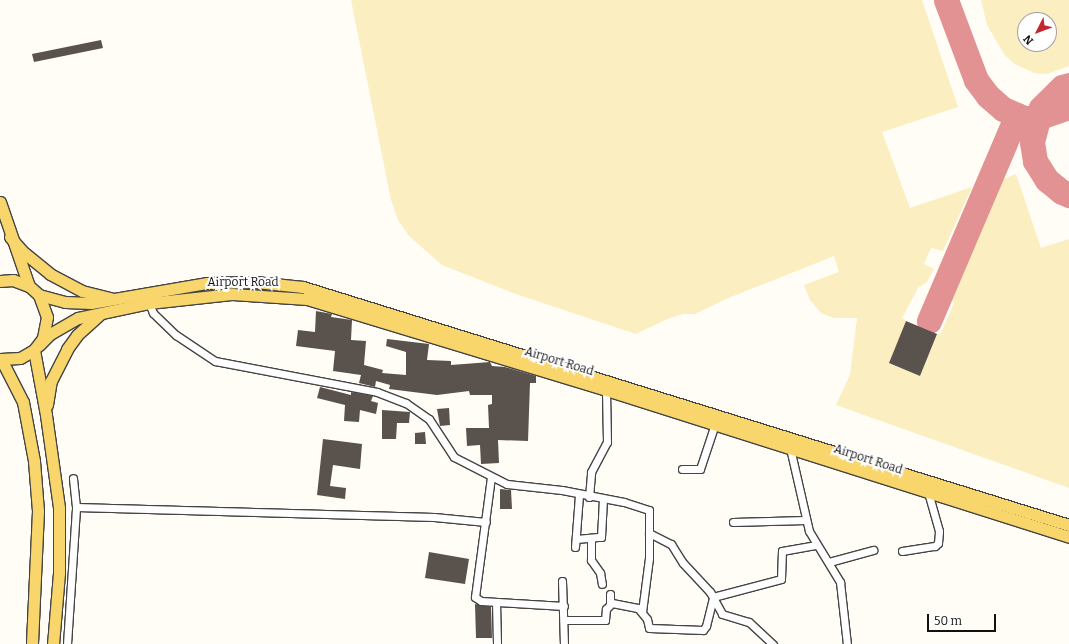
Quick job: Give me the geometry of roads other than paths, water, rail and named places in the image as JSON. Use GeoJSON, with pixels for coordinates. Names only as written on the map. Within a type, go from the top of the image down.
{"type":"FeatureCollection","features":[{"type":"Feature","properties":{"kind":"main road"},"geometry":{"type":"LineString","coordinates":[[0,202],[10,237],[29,286],[39,296],[47,317],[46,332],[36,348],[59,508],[59,573],[52,644]]}},
{"type":"Feature","properties":{"kind":"main road"},"geometry":{"type":"LineString","coordinates":[[10,237],[35,263],[55,277],[82,290],[117,299]]}},
{"type":"Feature","properties":{"kind":"main road"},"geometry":{"type":"LineString","coordinates":[[0,281],[13,280],[29,286]]}},
{"type":"Feature","properties":{"kind":"main road"},"geometry":{"type":"LineString","coordinates":[[207,283],[208,295]]}},
{"type":"Feature","properties":{"kind":"main road","name":"Airport Road"},"geometry":{"type":"LineString","coordinates":[[39,296],[78,304],[117,299],[207,283],[277,283],[327,293],[886,473],[928,492],[1069,537]]}},
{"type":"Feature","properties":{"kind":"main road","name":"Airport Road"},"geometry":{"type":"LineString","coordinates":[[1,359],[20,358],[36,348],[63,325],[103,312],[149,303],[208,295],[258,294],[307,299],[790,448],[886,473],[1069,525]]}},
{"type":"Feature","properties":{"kind":"main road"},"geometry":{"type":"LineString","coordinates":[[46,415],[47,398],[58,364],[77,335],[103,312]]}},
{"type":"Feature","properties":{"kind":"main road"},"geometry":{"type":"LineString","coordinates":[[1,359],[23,402],[34,461],[38,511],[32,644]]}},
{"type":"Feature","properties":{"kind":"street"},"geometry":{"type":"LineString","coordinates":[[149,303],[153,313],[176,335],[215,361],[377,392],[406,403],[429,419],[454,457],[491,477],[510,485],[562,490],[648,510],[649,533],[642,612],[649,628],[703,630],[706,626],[713,597]]}},
{"type":"Feature","properties":{"kind":"street"},"geometry":{"type":"LineString","coordinates":[[589,497],[591,472],[607,442],[606,390]]}},
{"type":"Feature","properties":{"kind":"street"},"geometry":{"type":"LineString","coordinates":[[682,468],[700,469],[715,424]]}},
{"type":"Feature","properties":{"kind":"street"},"geometry":{"type":"LineString","coordinates":[[790,448],[806,520],[816,545],[840,582],[847,644]]}},
{"type":"Feature","properties":{"kind":"street"},"geometry":{"type":"LineString","coordinates":[[491,477],[486,522],[474,593],[477,600],[564,606]]}},
{"type":"Feature","properties":{"kind":"street"},"geometry":{"type":"LineString","coordinates":[[67,644],[76,507],[73,478]]}},
{"type":"Feature","properties":{"kind":"street"},"geometry":{"type":"LineString","coordinates":[[902,551],[935,546],[938,543],[939,531],[928,492]]}},
{"type":"Feature","properties":{"kind":"street"},"geometry":{"type":"LineString","coordinates":[[575,547],[579,495]]}},
{"type":"Feature","properties":{"kind":"street"},"geometry":{"type":"LineString","coordinates":[[576,538],[601,538],[604,499]]}},
{"type":"Feature","properties":{"kind":"street"},"geometry":{"type":"LineString","coordinates":[[76,507],[434,517],[486,522]]}},
{"type":"Feature","properties":{"kind":"street"},"geometry":{"type":"LineString","coordinates":[[733,522],[806,520]]}},
{"type":"Feature","properties":{"kind":"street"},"geometry":{"type":"LineString","coordinates":[[649,533],[671,544],[683,563],[713,597],[722,614],[750,622],[773,644]]}},
{"type":"Feature","properties":{"kind":"street"},"geometry":{"type":"LineString","coordinates":[[591,539],[591,560],[600,574],[602,584]]}},
{"type":"Feature","properties":{"kind":"street"},"geometry":{"type":"LineString","coordinates":[[713,597],[782,580],[782,551],[816,545]]}},
{"type":"Feature","properties":{"kind":"street"},"geometry":{"type":"LineString","coordinates":[[828,562],[873,550]]}},
{"type":"Feature","properties":{"kind":"street"},"geometry":{"type":"LineString","coordinates":[[562,581],[564,606],[564,644]]}},
{"type":"Feature","properties":{"kind":"street"},"geometry":{"type":"LineString","coordinates":[[564,620],[605,620],[606,609],[610,608],[610,594]]}},
{"type":"Feature","properties":{"kind":"street"},"geometry":{"type":"LineString","coordinates":[[496,602],[497,644]]}},
{"type":"Feature","properties":{"kind":"street"},"geometry":{"type":"LineString","coordinates":[[610,604],[635,607],[642,612]]}}]}
